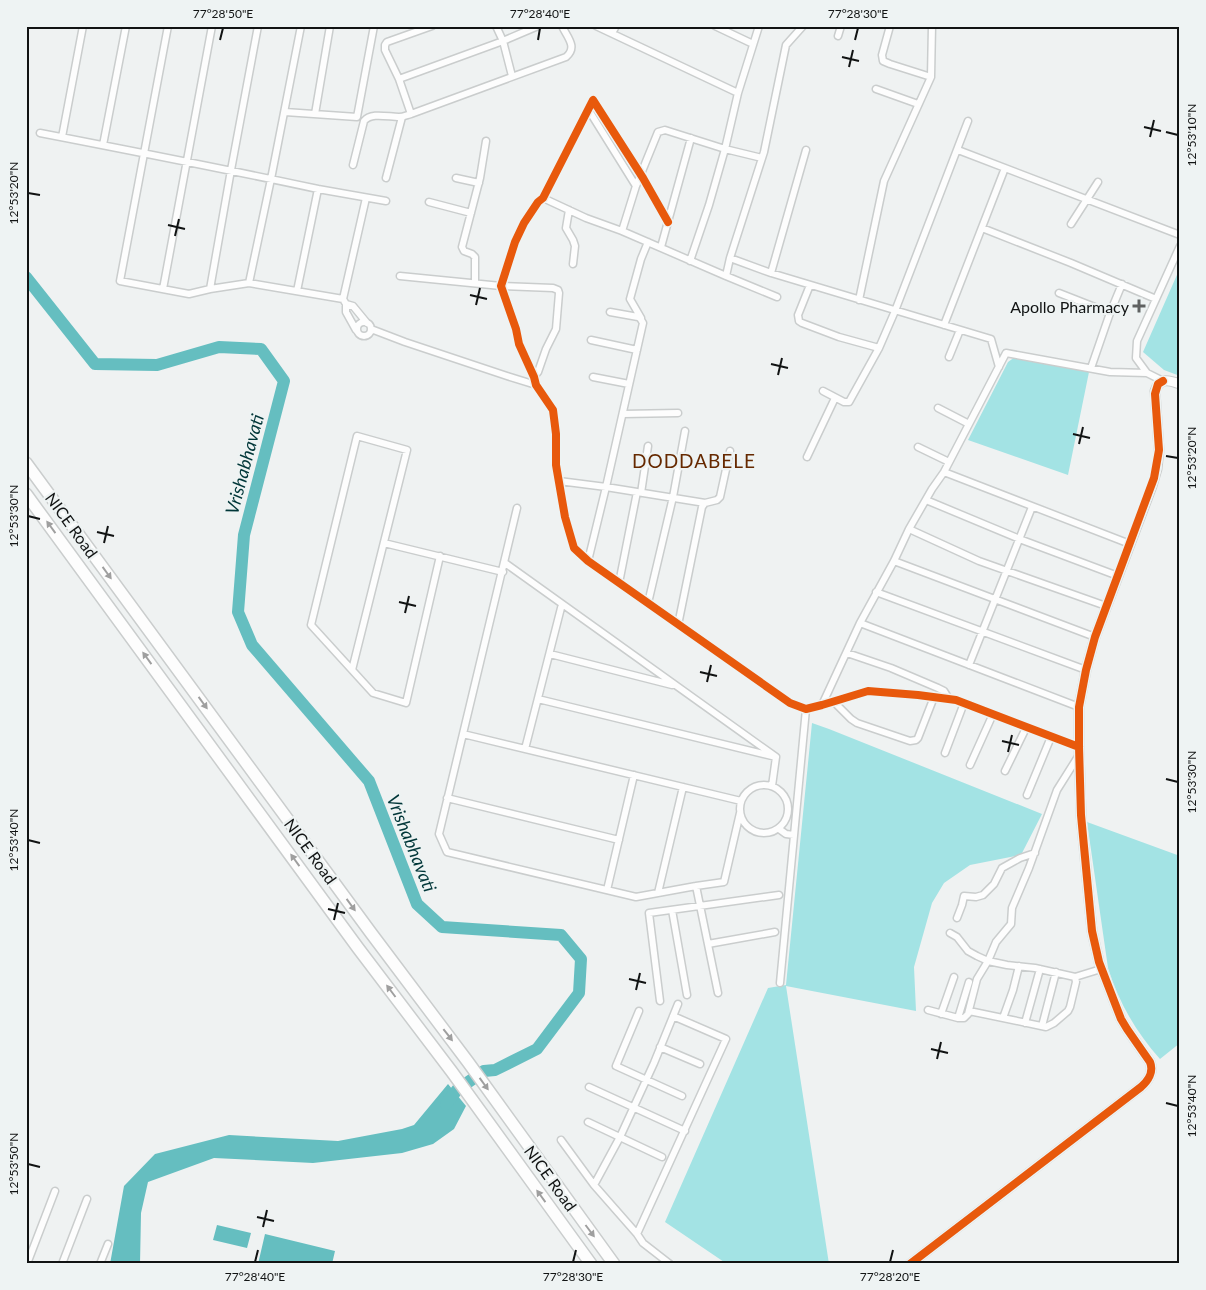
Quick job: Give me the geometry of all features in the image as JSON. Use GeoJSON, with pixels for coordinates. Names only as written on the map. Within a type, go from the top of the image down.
{"type":"FeatureCollection","features":[{"type":"Feature","properties":{"kind":"highway","name":"NICE Road"},"geometry":{"type":"LineString","coordinates":[[26,463],[468,1062],[614,1264]]}},
{"type":"Feature","properties":{"kind":"highway","name":"NICE Road"},"geometry":{"type":"LineString","coordinates":[[26,494],[358,948],[452,1072],[590,1264]]}},
{"type":"Feature","properties":{"kind":"street"},"geometry":{"type":"LineString","coordinates":[[62,137],[83,26]]}},
{"type":"Feature","properties":{"kind":"street"},"geometry":{"type":"LineString","coordinates":[[103,145],[126,26]]}},
{"type":"Feature","properties":{"kind":"street"},"geometry":{"type":"LineString","coordinates":[[168,26],[120,280],[189,294],[210,288],[248,283],[297,291],[345,302],[353,306],[369,326],[370,334],[364,337],[358,334],[346,312],[345,302],[366,198]]}},
{"type":"Feature","properties":{"kind":"street"},"geometry":{"type":"LineString","coordinates":[[163,289],[212,26]]}},
{"type":"Feature","properties":{"kind":"street"},"geometry":{"type":"LineString","coordinates":[[210,288],[258,26]]}},
{"type":"Feature","properties":{"kind":"street"},"geometry":{"type":"LineString","coordinates":[[248,283],[285,112],[301,26]]}},
{"type":"Feature","properties":{"kind":"street"},"geometry":{"type":"LineString","coordinates":[[315,114],[330,26]]}},
{"type":"Feature","properties":{"kind":"street"},"geometry":{"type":"LineString","coordinates":[[285,112],[357,117],[374,26]]}},
{"type":"Feature","properties":{"kind":"street"},"geometry":{"type":"LineString","coordinates":[[411,114],[399,79],[385,50],[386,43],[432,26]]}},
{"type":"Feature","properties":{"kind":"street"},"geometry":{"type":"LineString","coordinates":[[496,26],[512,76]]}},
{"type":"Feature","properties":{"kind":"street"},"geometry":{"type":"LineString","coordinates":[[399,79],[538,26]]}},
{"type":"Feature","properties":{"kind":"street"},"geometry":{"type":"LineString","coordinates":[[353,165],[365,119],[373,116],[402,117],[566,57],[570,53],[572,45],[562,26]]}},
{"type":"Feature","properties":{"kind":"street"},"geometry":{"type":"LineString","coordinates":[[596,26],[738,93]]}},
{"type":"Feature","properties":{"kind":"street"},"geometry":{"type":"LineString","coordinates":[[612,34],[616,26]]}},
{"type":"Feature","properties":{"kind":"street"},"geometry":{"type":"LineString","coordinates":[[716,26],[753,44]]}},
{"type":"Feature","properties":{"kind":"street"},"geometry":{"type":"LineString","coordinates":[[690,261],[709,205],[738,93],[759,26]]}},
{"type":"Feature","properties":{"kind":"street"},"geometry":{"type":"LineString","coordinates":[[726,276],[762,158],[786,45],[803,26]]}},
{"type":"Feature","properties":{"kind":"street"},"geometry":{"type":"LineString","coordinates":[[838,36],[841,26]]}},
{"type":"Feature","properties":{"kind":"street"},"geometry":{"type":"LineString","coordinates":[[890,26],[882,55],[883,61],[931,76]]}},
{"type":"Feature","properties":{"kind":"street"},"geometry":{"type":"LineString","coordinates":[[859,300],[884,181],[931,76],[932,26]]}},
{"type":"Feature","properties":{"kind":"street"},"geometry":{"type":"LineString","coordinates":[[876,89],[918,104]]}},
{"type":"Feature","properties":{"kind":"street"},"geometry":{"type":"LineString","coordinates":[[668,222],[641,175],[593,100],[543,198],[538,202],[524,223],[514,242],[501,286],[516,328],[519,344],[536,384],[553,410],[556,434],[556,465],[565,517],[574,548],[588,561],[790,703],[806,708],[834,702],[868,691],[956,700],[1079,750]]}},
{"type":"Feature","properties":{"kind":"street"},"geometry":{"type":"LineString","coordinates":[[588,109],[636,186]]}},
{"type":"Feature","properties":{"kind":"street"},"geometry":{"type":"LineString","coordinates":[[386,178],[402,117]]}},
{"type":"Feature","properties":{"kind":"street"},"geometry":{"type":"LineString","coordinates":[[822,391],[844,402],[848,402],[879,348],[968,121]]}},
{"type":"Feature","properties":{"kind":"street"},"geometry":{"type":"LineString","coordinates":[[622,231],[636,186],[658,132],[665,130],[725,149],[762,158]]}},
{"type":"Feature","properties":{"kind":"street"},"geometry":{"type":"LineString","coordinates":[[40,133],[386,201]]}},
{"type":"Feature","properties":{"kind":"street"},"geometry":{"type":"LineString","coordinates":[[661,247],[691,138]]}},
{"type":"Feature","properties":{"kind":"street"},"geometry":{"type":"LineString","coordinates":[[475,283],[475,257],[464,251],[462,247],[486,141]]}},
{"type":"Feature","properties":{"kind":"street"},"geometry":{"type":"LineString","coordinates":[[771,273],[806,150]]}},
{"type":"Feature","properties":{"kind":"street"},"geometry":{"type":"LineString","coordinates":[[958,150],[1180,236]]}},
{"type":"Feature","properties":{"kind":"street"},"geometry":{"type":"LineString","coordinates":[[944,325],[1005,168]]}},
{"type":"Feature","properties":{"kind":"street"},"geometry":{"type":"LineString","coordinates":[[456,178],[478,183]]}},
{"type":"Feature","properties":{"kind":"street"},"geometry":{"type":"LineString","coordinates":[[1071,224],[1098,182]]}},
{"type":"Feature","properties":{"kind":"street"},"geometry":{"type":"LineString","coordinates":[[297,291],[318,189]]}},
{"type":"Feature","properties":{"kind":"street"},"geometry":{"type":"LineString","coordinates":[[543,198],[586,218],[661,247],[777,297]]}},
{"type":"Feature","properties":{"kind":"street"},"geometry":{"type":"LineString","coordinates":[[429,202],[471,213]]}},
{"type":"Feature","properties":{"kind":"street"},"geometry":{"type":"LineString","coordinates":[[569,210],[566,228],[575,246],[573,264]]}},
{"type":"Feature","properties":{"kind":"street"},"geometry":{"type":"LineString","coordinates":[[982,228],[1156,299]]}},
{"type":"Feature","properties":{"kind":"street"},"geometry":{"type":"LineString","coordinates":[[588,561],[643,323],[630,299],[641,259],[648,242]]}},
{"type":"Feature","properties":{"kind":"street"},"geometry":{"type":"LineString","coordinates":[[1147,373],[1136,358],[1137,341],[1180,246]]}},
{"type":"Feature","properties":{"kind":"street"},"geometry":{"type":"LineString","coordinates":[[730,258],[771,273],[991,339],[999,367]]}},
{"type":"Feature","properties":{"kind":"street"},"geometry":{"type":"LineString","coordinates":[[400,276],[501,286],[553,288],[558,290],[556,330],[546,349],[538,372],[534,377]]}},
{"type":"Feature","properties":{"kind":"street"},"geometry":{"type":"LineString","coordinates":[[1092,368],[1110,313],[1122,284]]}},
{"type":"Feature","properties":{"kind":"street"},"geometry":{"type":"LineString","coordinates":[[810,285],[798,315],[799,321],[879,348]]}},
{"type":"Feature","properties":{"kind":"street"},"geometry":{"type":"LineString","coordinates":[[1058,293],[1110,313]]}},
{"type":"Feature","properties":{"kind":"street"},"geometry":{"type":"LineString","coordinates":[[610,312],[638,317],[642,320]]}},
{"type":"Feature","properties":{"kind":"street"},"geometry":{"type":"LineString","coordinates":[[356,330],[360,323],[405,342],[536,384]]}},
{"type":"Feature","properties":{"kind":"street"},"geometry":{"type":"LineString","coordinates":[[949,357],[960,330]]}},
{"type":"Feature","properties":{"kind":"street"},"geometry":{"type":"LineString","coordinates":[[591,340],[637,350]]}},
{"type":"Feature","properties":{"kind":"street"},"geometry":{"type":"LineString","coordinates":[[822,705],[876,592],[894,561],[909,529],[944,472],[1006,353],[1110,372],[1147,373],[1163,381]]}},
{"type":"Feature","properties":{"kind":"street"},"geometry":{"type":"LineString","coordinates":[[593,377],[629,384]]}},
{"type":"Feature","properties":{"kind":"street"},"geometry":{"type":"LineString","coordinates":[[910,1264],[1140,1088],[1148,1079],[1151,1070],[1150,1062],[1121,1019],[1101,969],[1092,931],[1081,815],[1079,707],[1095,637],[1152,486],[1157,468],[1159,442],[1155,394],[1158,384],[1168,380],[1180,384]]}},
{"type":"Feature","properties":{"kind":"street"},"geometry":{"type":"LineString","coordinates":[[806,457],[835,398]]}},
{"type":"Feature","properties":{"kind":"street"},"geometry":{"type":"LineString","coordinates":[[938,408],[969,424]]}},
{"type":"Feature","properties":{"kind":"street"},"geometry":{"type":"LineString","coordinates":[[622,414],[678,413]]}},
{"type":"Feature","properties":{"kind":"street"},"geometry":{"type":"LineString","coordinates":[[648,603],[686,432]]}},
{"type":"Feature","properties":{"kind":"street"},"geometry":{"type":"LineString","coordinates":[[352,670],[407,450],[357,436],[311,625],[352,670],[373,693],[406,704],[440,556]]}},
{"type":"Feature","properties":{"kind":"street"},"geometry":{"type":"LineString","coordinates":[[619,583],[648,446]]}},
{"type":"Feature","properties":{"kind":"street"},"geometry":{"type":"LineString","coordinates":[[918,447],[949,462]]}},
{"type":"Feature","properties":{"kind":"street"},"geometry":{"type":"LineString","coordinates":[[559,481],[705,503],[717,500],[720,497],[730,451]]}},
{"type":"Feature","properties":{"kind":"street"},"geometry":{"type":"LineString","coordinates":[[944,472],[1130,544]]}},
{"type":"Feature","properties":{"kind":"street"},"geometry":{"type":"LineString","coordinates":[[926,500],[1020,539],[1118,576]]}},
{"type":"Feature","properties":{"kind":"street"},"geometry":{"type":"LineString","coordinates":[[678,625],[702,508],[705,503]]}},
{"type":"Feature","properties":{"kind":"street"},"geometry":{"type":"LineString","coordinates":[[969,665],[1032,507]]}},
{"type":"Feature","properties":{"kind":"street"},"geometry":{"type":"LineString","coordinates":[[518,508],[439,834],[447,852],[636,897],[724,882],[741,801],[744,795],[752,788],[761,785],[772,786],[779,790],[788,803],[785,823],[779,829],[767,833],[757,832],[748,827],[744,824],[740,813]]}},
{"type":"Feature","properties":{"kind":"street"},"geometry":{"type":"LineString","coordinates":[[909,529],[979,561],[1106,606]]}},
{"type":"Feature","properties":{"kind":"street"},"geometry":{"type":"LineString","coordinates":[[384,543],[503,572]]}},
{"type":"Feature","properties":{"kind":"street"},"geometry":{"type":"LineString","coordinates":[[894,561],[1095,637]]}},
{"type":"Feature","properties":{"kind":"street"},"geometry":{"type":"LineString","coordinates":[[505,563],[776,757]]}},
{"type":"Feature","properties":{"kind":"street"},"geometry":{"type":"LineString","coordinates":[[876,592],[1086,670]]}},
{"type":"Feature","properties":{"kind":"street"},"geometry":{"type":"LineString","coordinates":[[525,749],[562,604]]}},
{"type":"Feature","properties":{"kind":"street"},"geometry":{"type":"LineString","coordinates":[[860,623],[1079,707]]}},
{"type":"Feature","properties":{"kind":"street"},"geometry":{"type":"LineString","coordinates":[[847,653],[891,668],[941,689],[949,700]]}},
{"type":"Feature","properties":{"kind":"street"},"geometry":{"type":"LineString","coordinates":[[550,654],[676,686]]}},
{"type":"Feature","properties":{"kind":"street"},"geometry":{"type":"LineString","coordinates":[[834,702],[857,723],[910,741],[918,738],[934,697]]}},
{"type":"Feature","properties":{"kind":"street"},"geometry":{"type":"LineString","coordinates":[[538,698],[776,757]]}},
{"type":"Feature","properties":{"kind":"street"},"geometry":{"type":"LineString","coordinates":[[945,753],[964,703]]}},
{"type":"Feature","properties":{"kind":"street"},"geometry":{"type":"LineString","coordinates":[[780,983],[806,708]]}},
{"type":"Feature","properties":{"kind":"street"},"geometry":{"type":"LineString","coordinates":[[970,765],[993,714]]}},
{"type":"Feature","properties":{"kind":"street"},"geometry":{"type":"LineString","coordinates":[[1005,771],[1026,728]]}},
{"type":"Feature","properties":{"kind":"street"},"geometry":{"type":"LineString","coordinates":[[463,734],[741,801]]}},
{"type":"Feature","properties":{"kind":"street"},"geometry":{"type":"LineString","coordinates":[[1027,795],[1051,737]]}},
{"type":"Feature","properties":{"kind":"street"},"geometry":{"type":"LineString","coordinates":[[928,1010],[958,1018],[964,1018],[969,1011],[977,979],[988,961],[996,942],[1011,924],[1012,908],[1029,868],[1057,790],[1079,750]]}},
{"type":"Feature","properties":{"kind":"street"},"geometry":{"type":"LineString","coordinates":[[772,786],[776,757]]}},
{"type":"Feature","properties":{"kind":"street"},"geometry":{"type":"LineString","coordinates":[[607,890],[634,775]]}},
{"type":"Feature","properties":{"kind":"street"},"geometry":{"type":"LineString","coordinates":[[658,893],[683,787]]}},
{"type":"Feature","properties":{"kind":"street"},"geometry":{"type":"LineString","coordinates":[[784,796],[790,794],[798,796]]}},
{"type":"Feature","properties":{"kind":"street"},"geometry":{"type":"LineString","coordinates":[[447,798],[619,840]]}},
{"type":"Feature","properties":{"kind":"street"},"geometry":{"type":"LineString","coordinates":[[779,829],[786,834],[794,835]]}},
{"type":"Feature","properties":{"kind":"street"},"geometry":{"type":"LineString","coordinates":[[957,918],[964,896],[976,897],[983,895],[994,884],[1002,868],[1034,852]]}},
{"type":"Feature","properties":{"kind":"street"},"geometry":{"type":"LineString","coordinates":[[696,886],[718,993]]}},
{"type":"Feature","properties":{"kind":"street"},"geometry":{"type":"LineString","coordinates":[[660,1001],[649,913],[779,896]]}},
{"type":"Feature","properties":{"kind":"street"},"geometry":{"type":"LineString","coordinates":[[672,910],[686,996]]}},
{"type":"Feature","properties":{"kind":"street"},"geometry":{"type":"LineString","coordinates":[[708,944],[775,932]]}},
{"type":"Feature","properties":{"kind":"street"},"geometry":{"type":"LineString","coordinates":[[950,933],[957,936],[968,951],[988,961],[1040,969],[1075,977],[1101,969]]}},
{"type":"Feature","properties":{"kind":"street"},"geometry":{"type":"LineString","coordinates":[[1003,1018],[1019,966]]}},
{"type":"Feature","properties":{"kind":"street"},"geometry":{"type":"LineString","coordinates":[[1025,1022],[1040,969]]}},
{"type":"Feature","properties":{"kind":"street"},"geometry":{"type":"LineString","coordinates":[[1042,1026],[1056,972]]}},
{"type":"Feature","properties":{"kind":"street"},"geometry":{"type":"LineString","coordinates":[[941,1014],[954,977]]}},
{"type":"Feature","properties":{"kind":"street"},"geometry":{"type":"LineString","coordinates":[[969,1011],[1050,1026],[1068,1011],[1076,982],[1075,977]]}},
{"type":"Feature","properties":{"kind":"street"},"geometry":{"type":"LineString","coordinates":[[958,1018],[969,982]]}},
{"type":"Feature","properties":{"kind":"street"},"geometry":{"type":"LineString","coordinates":[[594,1185],[620,1137],[678,1004]]}},
{"type":"Feature","properties":{"kind":"street"},"geometry":{"type":"LineString","coordinates":[[639,1011],[616,1066],[682,1096]]}},
{"type":"Feature","properties":{"kind":"street"},"geometry":{"type":"LineString","coordinates":[[637,1234],[726,1039],[673,1016]]}},
{"type":"Feature","properties":{"kind":"street"},"geometry":{"type":"LineString","coordinates":[[660,1048],[700,1064]]}},
{"type":"Feature","properties":{"kind":"street"},"geometry":{"type":"LineString","coordinates":[[589,1087],[685,1131]]}},
{"type":"Feature","properties":{"kind":"street"},"geometry":{"type":"LineString","coordinates":[[588,1122],[662,1157]]}},
{"type":"Feature","properties":{"kind":"street"},"geometry":{"type":"LineString","coordinates":[[561,1140],[594,1185],[644,1243],[670,1264]]}},
{"type":"Feature","properties":{"kind":"street"},"geometry":{"type":"LineString","coordinates":[[27,1264],[55,1191]]}},
{"type":"Feature","properties":{"kind":"street"},"geometry":{"type":"LineString","coordinates":[[62,1264],[88,1199]]}},
{"type":"Feature","properties":{"kind":"street"},"geometry":{"type":"LineString","coordinates":[[100,1264],[108,1244]]}},
{"type":"Feature","properties":{"kind":"shaded area"},"geometry":{"type":"Polygon","coordinates":[[[1180,268],[1180,376],[1164,370],[1143,352],[1180,268]]]}},
{"type":"Feature","properties":{"kind":"shaded area"},"geometry":{"type":"Polygon","coordinates":[[[1015,357],[1089,372],[1068,475],[968,440],[1008,362],[1015,357]]]}},
{"type":"Feature","properties":{"kind":"shaded area"},"geometry":{"type":"Polygon","coordinates":[[[812,723],[1042,814],[1021,855],[970,865],[944,883],[932,903],[914,967],[916,1011],[786,986],[829,1264],[727,1264],[665,1222],[768,988],[786,985],[812,723]]]}},
{"type":"Feature","properties":{"kind":"shaded area"},"geometry":{"type":"Polygon","coordinates":[[[1087,822],[1180,856],[1180,1043],[1160,1059],[1143,1038],[1129,1016],[1117,993],[1108,968],[1087,822]]]}},
{"type":"Feature","properties":{"kind":"shaded area"},"geometry":{"type":"Polygon","coordinates":[[[448,1084],[466,1106],[454,1129],[433,1144],[402,1153],[313,1163],[214,1158],[148,1182],[141,1213],[140,1264],[110,1264],[124,1186],[155,1154],[229,1135],[338,1141],[402,1129],[414,1125],[448,1084]]]}},
{"type":"Feature","properties":{"kind":"shaded area"},"geometry":{"type":"Polygon","coordinates":[[[217,1225],[251,1233],[247,1248],[213,1240],[217,1225]]]}},
{"type":"Feature","properties":{"kind":"shaded area"},"geometry":{"type":"Polygon","coordinates":[[[265,1234],[335,1251],[332,1264],[258,1264],[265,1234]]]}},
{"type":"Feature","properties":{"kind":"waterway","name":"Vrishabhavati"},"geometry":{"type":"LineString","coordinates":[[26,277],[95,364],[157,365],[219,347],[261,349],[284,381],[244,535],[238,612],[252,645],[369,781],[417,904],[442,927],[561,935],[581,959],[579,993],[537,1049],[495,1070],[484,1071],[457,1090],[446,1104]]}},
{"type":"Feature","properties":{"kind":"cycle path"},"geometry":{"type":"LineString","coordinates":[[668,222],[643,178],[593,100],[543,198],[538,202],[524,223],[515,242],[501,286],[516,329],[519,344],[536,385],[553,410],[556,434],[556,465],[565,517],[574,548],[588,561],[790,703],[806,709],[868,691],[956,700],[1079,747]]}},
{"type":"Feature","properties":{"kind":"cycle path"},"geometry":{"type":"LineString","coordinates":[[910,1264],[1141,1087],[1151,1073],[1150,1062],[1121,1019],[1099,962],[1092,931],[1081,815],[1079,707],[1095,637],[1154,478],[1159,450],[1155,394],[1158,384],[1163,381]]}},
{"type":"Feature","properties":{"kind":"place","name":"Apollo Pharmacy"},"geometry":{"type":"Point","coordinates":[1139,306]}},
{"type":"Feature","properties":{"kind":"district","name":"DODDABELE"},"geometry":{"type":"Point","coordinates":[694,460]}}]}
